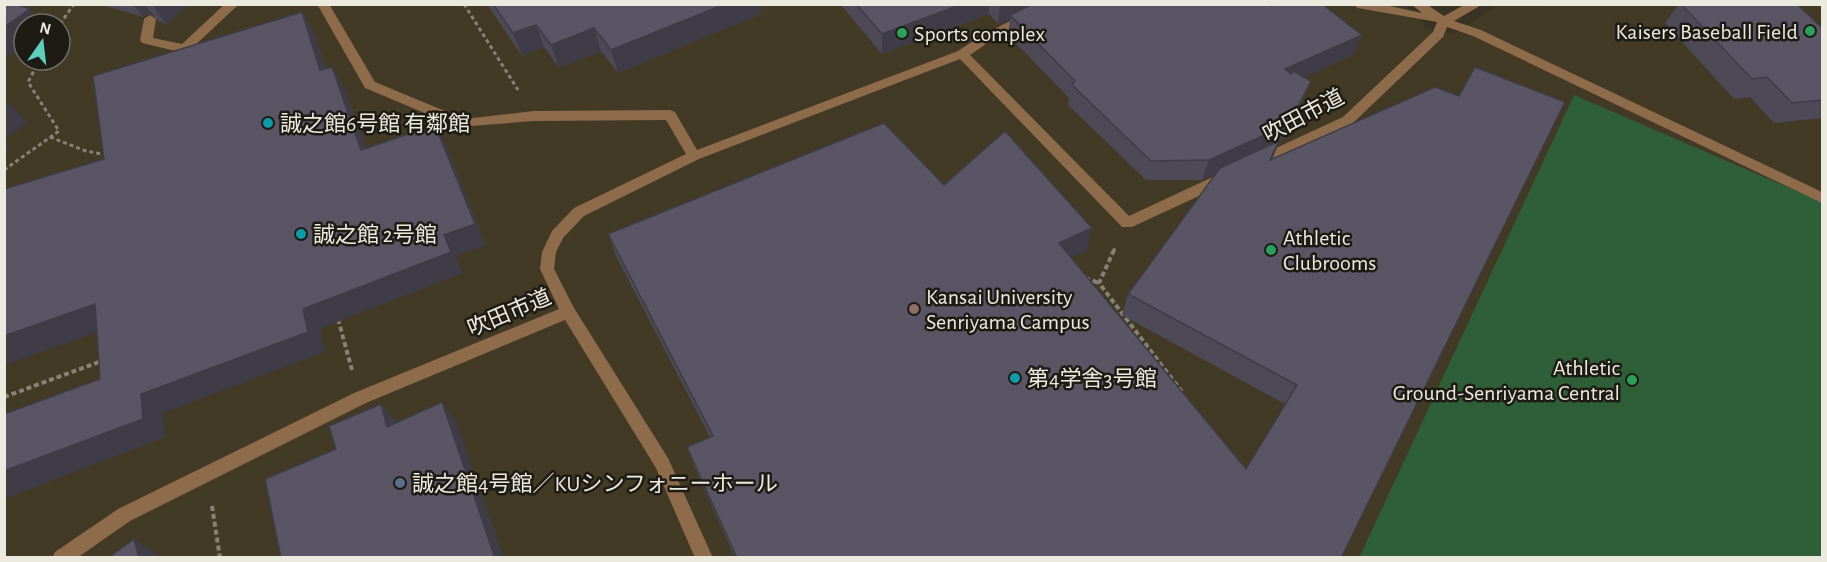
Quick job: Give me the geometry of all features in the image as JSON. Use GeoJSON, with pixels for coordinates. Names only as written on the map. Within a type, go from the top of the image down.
{"type":"FeatureCollection","features":[{"type":"Feature","properties":{"kind":"street"},"geometry":{"type":"LineString","coordinates":[[150,19],[146,40],[184,49],[233,4]]}},
{"type":"Feature","properties":{"kind":"street"},"geometry":{"type":"LineString","coordinates":[[323,4],[370,86],[463,124],[534,116],[670,115],[694,156]]}},
{"type":"Feature","properties":{"kind":"street","name":"吹田市道"},"geometry":{"type":"LineString","coordinates":[[61,558],[124,514],[339,408],[568,312],[548,269],[549,252],[556,235],[579,212],[694,156],[962,54],[989,36],[1066,4]]}},
{"type":"Feature","properties":{"kind":"street"},"geometry":{"type":"LineString","coordinates":[[1359,4],[1443,21],[1478,33],[1822,198]]}},
{"type":"Feature","properties":{"kind":"street"},"geometry":{"type":"LineString","coordinates":[[1417,4],[1443,21]]}},
{"type":"Feature","properties":{"kind":"street"},"geometry":{"type":"LineString","coordinates":[[1443,21],[1477,4]]}},
{"type":"Feature","properties":{"kind":"street","name":"吹田市道"},"geometry":{"type":"LineString","coordinates":[[1127,223],[1348,120],[1439,34],[1443,21]]}},
{"type":"Feature","properties":{"kind":"street"},"geometry":{"type":"LineString","coordinates":[[962,54],[1127,223]]}},
{"type":"Feature","properties":{"kind":"street"},"geometry":{"type":"LineString","coordinates":[[568,312],[662,463],[705,558]]}},
{"type":"Feature","properties":{"kind":"path"},"geometry":{"type":"LineString","coordinates":[[464,4],[534,116]]}},
{"type":"Feature","properties":{"kind":"path"},"geometry":{"type":"LineString","coordinates":[[4,171],[59,130],[28,82],[33,72]]}},
{"type":"Feature","properties":{"kind":"path"},"geometry":{"type":"LineString","coordinates":[[50,137],[86,151],[115,157]]}},
{"type":"Feature","properties":{"kind":"path"},"geometry":{"type":"LineString","coordinates":[[1099,283],[1127,223]]}},
{"type":"Feature","properties":{"kind":"path"},"geometry":{"type":"LineString","coordinates":[[1078,276],[1099,283],[1184,394]]}},
{"type":"Feature","properties":{"kind":"path"},"geometry":{"type":"LineString","coordinates":[[335,309],[347,354]]}},
{"type":"Feature","properties":{"kind":"path"},"geometry":{"type":"LineString","coordinates":[[4,397],[104,360]]}},
{"type":"Feature","properties":{"kind":"path"},"geometry":{"type":"LineString","coordinates":[[216,533],[220,558]]}},
{"type":"Feature","properties":{"kind":"shaded area","name":"Kansai University Senriyama Campus"},"geometry":{"type":"Polygon","coordinates":[[[1403,4],[1421,17],[1425,28],[1454,34],[1494,7],[1550,7],[1554,4],[1822,5],[1822,557],[5,557],[4,5],[1403,4]]]}},
{"type":"Feature","properties":{"kind":"green space","name":"Athletic Ground-Senriyama Central"},"geometry":{"type":"Polygon","coordinates":[[[1574,95],[1822,202],[1822,557],[1359,558],[1574,95]]]}},
{"type":"Feature","properties":{"kind":"building"},"geometry":{"type":"Polygon","coordinates":[[[4,4],[14,4],[30,9],[26,12],[12,12],[12,21],[4,27],[4,4]]]}},
{"type":"Feature","properties":{"kind":"building"},"geometry":{"type":"Polygon","coordinates":[[[493,4],[725,4],[611,50],[594,28],[551,45],[536,25],[513,33],[493,4]]]}},
{"type":"Feature","properties":{"kind":"building"},"geometry":{"type":"Polygon","coordinates":[[[856,4],[962,4],[882,34],[856,4]]]}},
{"type":"Feature","properties":{"kind":"building"},"geometry":{"type":"Polygon","coordinates":[[[1033,4],[1269,4],[1271,6],[1276,4],[1322,4],[1362,35],[1285,69],[1291,74],[1293,71],[1311,81],[1289,124],[1209,160],[1151,161],[1072,85],[1075,81],[1010,15],[1033,4]]]}},
{"type":"Feature","properties":{"kind":"building"},"geometry":{"type":"Polygon","coordinates":[[[1681,4],[1797,4],[1822,28],[1822,100],[1792,103],[1767,77],[1752,79],[1681,4]]]}},
{"type":"Feature","properties":{"kind":"building"},"geometry":{"type":"Polygon","coordinates":[[[302,12],[320,70],[332,67],[361,150],[435,125],[475,224],[444,235],[451,252],[303,309],[308,332],[141,394],[143,419],[4,471],[4,414],[100,379],[95,304],[4,336],[4,189],[104,159],[93,76],[302,12]]]}},
{"type":"Feature","properties":{"kind":"building"},"geometry":{"type":"Polygon","coordinates":[[[1475,67],[1565,102],[1341,558],[737,558],[687,447],[713,436],[608,234],[884,123],[944,185],[1005,131],[1092,228],[1059,243],[1246,469],[1297,385],[1128,294],[1220,168],[1279,141],[1270,160],[1435,87],[1459,96],[1475,67]]]}},
{"type":"Feature","properties":{"kind":"building","name":"誠之館4号館／KUシンフォニーホール"},"geometry":{"type":"Polygon","coordinates":[[[442,402],[495,558],[281,558],[265,479],[336,449],[329,426],[381,404],[387,427],[442,402]]]}},
{"type":"Feature","properties":{"kind":"building"},"geometry":{"type":"Polygon","coordinates":[[[134,539],[139,558],[108,558],[134,539]]]}},
{"type":"Feature","properties":{"kind":"place","name":"Kaisers Baseball Field"},"geometry":{"type":"Point","coordinates":[1810,31]}},
{"type":"Feature","properties":{"kind":"place","name":"Sports complex"},"geometry":{"type":"Point","coordinates":[902,33]}},
{"type":"Feature","properties":{"kind":"place","name":"誠之館6号館 有鄰館"},"geometry":{"type":"Point","coordinates":[268,123]}},
{"type":"Feature","properties":{"kind":"place","name":"誠之館 2号館"},"geometry":{"type":"Point","coordinates":[301,234]}},
{"type":"Feature","properties":{"kind":"place","name":"Athletic Clubrooms"},"geometry":{"type":"Point","coordinates":[1271,250]}},
{"type":"Feature","properties":{"kind":"place","name":"Kansai University Senriyama Campus"},"geometry":{"type":"Point","coordinates":[914,309]}},
{"type":"Feature","properties":{"kind":"place","name":"第4学舎3号館"},"geometry":{"type":"Point","coordinates":[1015,378]}},
{"type":"Feature","properties":{"kind":"place","name":"Athletic Ground-Senriyama Central"},"geometry":{"type":"Point","coordinates":[1632,380]}},
{"type":"Feature","properties":{"kind":"place","name":"誠之館4号館／KUシンフォニーホール"},"geometry":{"type":"Point","coordinates":[400,483]}}]}
